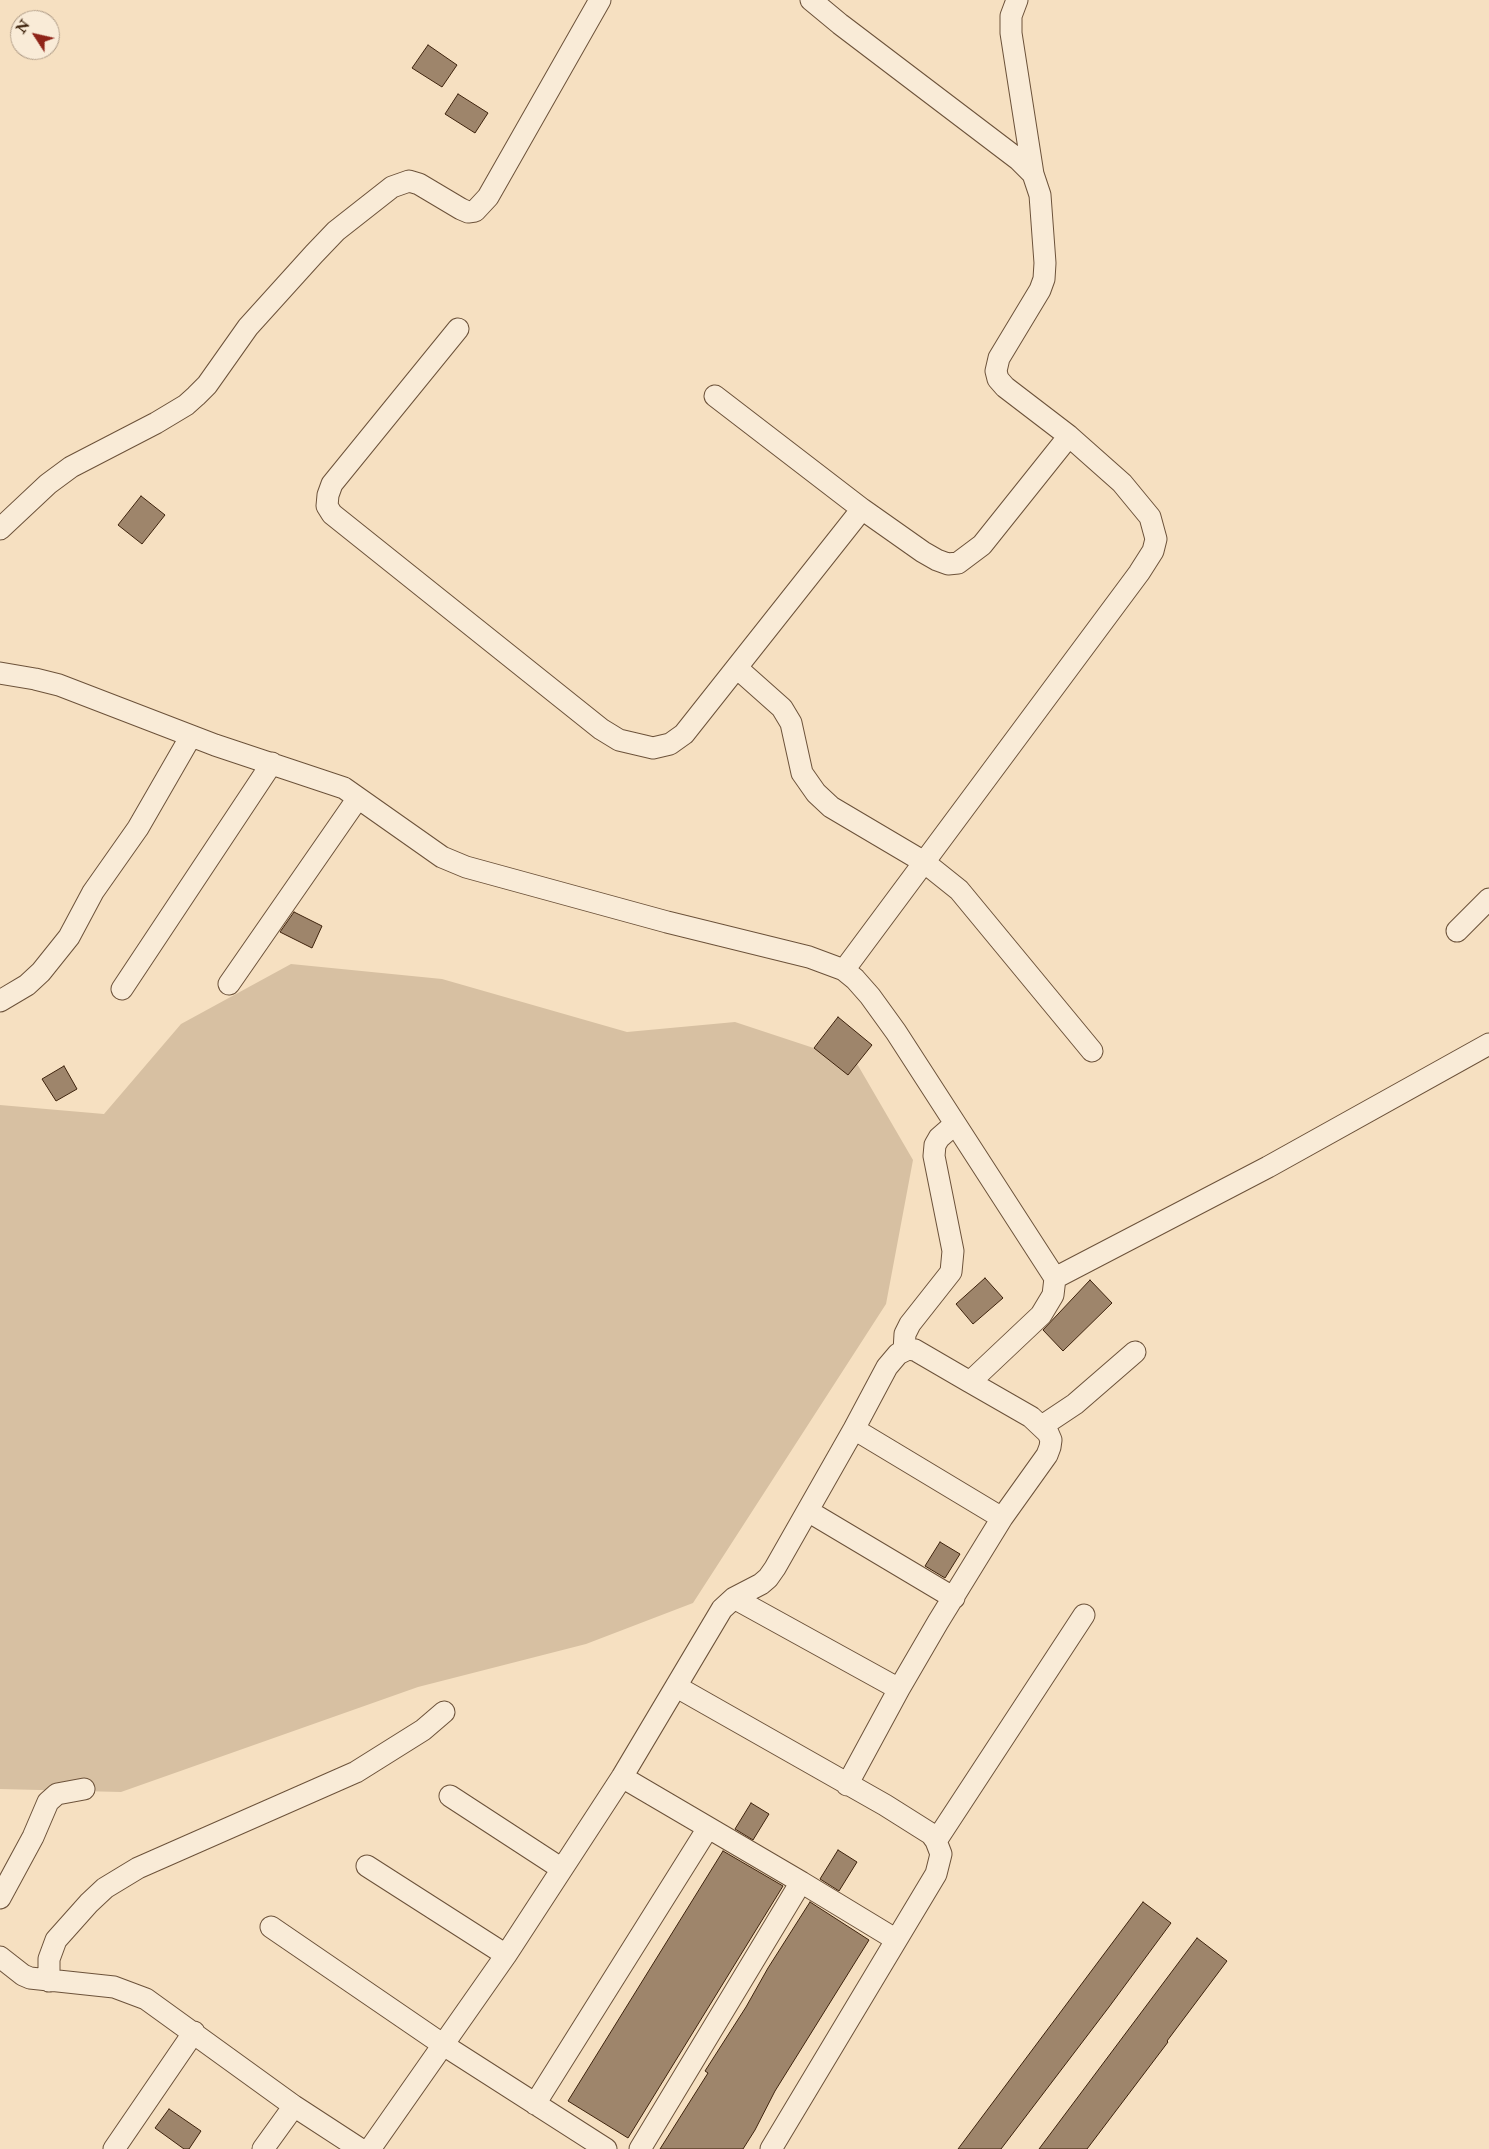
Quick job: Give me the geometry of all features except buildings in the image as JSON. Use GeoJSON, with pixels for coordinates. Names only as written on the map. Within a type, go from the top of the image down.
{"type":"FeatureCollection","features":[{"type":"Feature","properties":{"kind":"street"},"geometry":{"type":"LineString","coordinates":[[0,528],[48,484],[71,467],[156,423],[186,405],[207,385],[248,327],[314,254],[336,231],[392,187],[409,181],[420,184],[461,209],[468,212],[475,211],[488,197],[600,0]]}},
{"type":"Feature","properties":{"kind":"street"},"geometry":{"type":"LineString","coordinates":[[811,0],[1019,160],[1033,174]]}},
{"type":"Feature","properties":{"kind":"street"},"geometry":{"type":"LineString","coordinates":[[844,970],[1139,573],[1153,551],[1156,540],[1150,518],[1122,483],[1069,436],[1005,387],[998,379],[996,371],[999,358],[1040,290],[1046,263],[1040,195],[1033,174],[1011,33],[1011,16],[1017,0]]}},
{"type":"Feature","properties":{"kind":"street"},"geometry":{"type":"LineString","coordinates":[[458,329],[332,484],[327,506],[332,514],[601,730],[619,740],[653,748],[670,744],[684,734],[862,509]]}},
{"type":"Feature","properties":{"kind":"street"},"geometry":{"type":"LineString","coordinates":[[715,396],[862,509],[937,560],[948,564],[958,563],[982,544],[1069,436]]}},
{"type":"Feature","properties":{"kind":"street"},"geometry":{"type":"LineString","coordinates":[[737,668],[782,708],[791,723],[802,773],[816,793],[831,807],[924,862],[959,890],[1092,1051]]}},
{"type":"Feature","properties":{"kind":"street"},"geometry":{"type":"LineString","coordinates":[[0,673],[36,679],[59,686],[191,736],[344,788],[442,857],[466,867],[667,922],[809,957],[844,970],[870,996],[896,1032],[1055,1278],[1053,1295],[1041,1315],[970,1382]]}},
{"type":"Feature","properties":{"kind":"street"},"geometry":{"type":"LineString","coordinates":[[0,1001],[34,978],[69,937],[94,892],[138,828],[191,736]]}},
{"type":"Feature","properties":{"kind":"street"},"geometry":{"type":"LineString","coordinates":[[122,989],[272,763]]}},
{"type":"Feature","properties":{"kind":"street"},"geometry":{"type":"LineString","coordinates":[[229,984],[358,798]]}},
{"type":"Feature","properties":{"kind":"street"},"geometry":{"type":"LineString","coordinates":[[1457,931],[1489,899]]}},
{"type":"Feature","properties":{"kind":"street"},"geometry":{"type":"LineString","coordinates":[[1055,1278],[1268,1166],[1489,1044]]}},
{"type":"Feature","properties":{"kind":"street"},"geometry":{"type":"LineString","coordinates":[[904,1351],[906,1334],[910,1324],[951,1272],[953,1251],[934,1156],[935,1145],[939,1138],[955,1124]]}},
{"type":"Feature","properties":{"kind":"street"},"geometry":{"type":"LineString","coordinates":[[370,2149],[506,1955],[622,1777],[722,1609],[734,1598],[754,1588],[768,1578],[854,1429],[883,1373],[892,1359],[908,1349],[921,1352],[1031,1417],[1048,1433],[1050,1440],[1047,1455],[1002,1518],[898,1689],[847,1785]]}},
{"type":"Feature","properties":{"kind":"street"},"geometry":{"type":"LineString","coordinates":[[1042,1426],[1075,1404],[1135,1352]]}},
{"type":"Feature","properties":{"kind":"street"},"geometry":{"type":"LineString","coordinates":[[854,1429],[1002,1518]]}},
{"type":"Feature","properties":{"kind":"street"},"geometry":{"type":"LineString","coordinates":[[808,1511],[954,1598]]}},
{"type":"Feature","properties":{"kind":"street"},"geometry":{"type":"LineString","coordinates":[[734,1598],[898,1689]]}},
{"type":"Feature","properties":{"kind":"street"},"geometry":{"type":"LineString","coordinates":[[936,1841],[1084,1615]]}},
{"type":"Feature","properties":{"kind":"street"},"geometry":{"type":"LineString","coordinates":[[677,1687],[900,1814],[930,1834],[936,1841],[941,1854],[936,1874],[771,2149]]}},
{"type":"Feature","properties":{"kind":"street"},"geometry":{"type":"LineString","coordinates":[[49,1981],[49,1959],[56,1940],[105,1888],[138,1868],[356,1772],[423,1730],[444,1712]]}},
{"type":"Feature","properties":{"kind":"street"},"geometry":{"type":"LineString","coordinates":[[622,1777],[896,1939]]}},
{"type":"Feature","properties":{"kind":"street"},"geometry":{"type":"LineString","coordinates":[[0,1898],[33,1837],[48,1802],[57,1794],[84,1789]]}},
{"type":"Feature","properties":{"kind":"street"},"geometry":{"type":"LineString","coordinates":[[450,1796],[562,1869]]}},
{"type":"Feature","properties":{"kind":"street"},"geometry":{"type":"LineString","coordinates":[[535,2104],[708,1828]]}},
{"type":"Feature","properties":{"kind":"street"},"geometry":{"type":"LineString","coordinates":[[368,1866],[506,1955]]}},
{"type":"Feature","properties":{"kind":"street"},"geometry":{"type":"LineString","coordinates":[[640,2149],[801,1882]]}},
{"type":"Feature","properties":{"kind":"street"},"geometry":{"type":"LineString","coordinates":[[271,1927],[442,2044],[606,2149]]}},
{"type":"Feature","properties":{"kind":"street"},"geometry":{"type":"LineString","coordinates":[[0,1957],[23,1975],[49,1981],[114,1987],[146,1999],[294,2106],[360,2149]]}},
{"type":"Feature","properties":{"kind":"street"},"geometry":{"type":"LineString","coordinates":[[114,2149],[194,2032]]}},
{"type":"Feature","properties":{"kind":"street"},"geometry":{"type":"LineString","coordinates":[[263,2149],[294,2106]]}},
{"type":"Feature","properties":{"kind":"shaded area"},"geometry":{"type":"Polygon","coordinates":[[[291,964],[442,979],[627,1032],[735,1022],[856,1062],[913,1160],[886,1304],[693,1603],[586,1644],[418,1687],[121,1792],[0,1789],[0,1105],[104,1114],[181,1024],[291,964]]]}}]}
